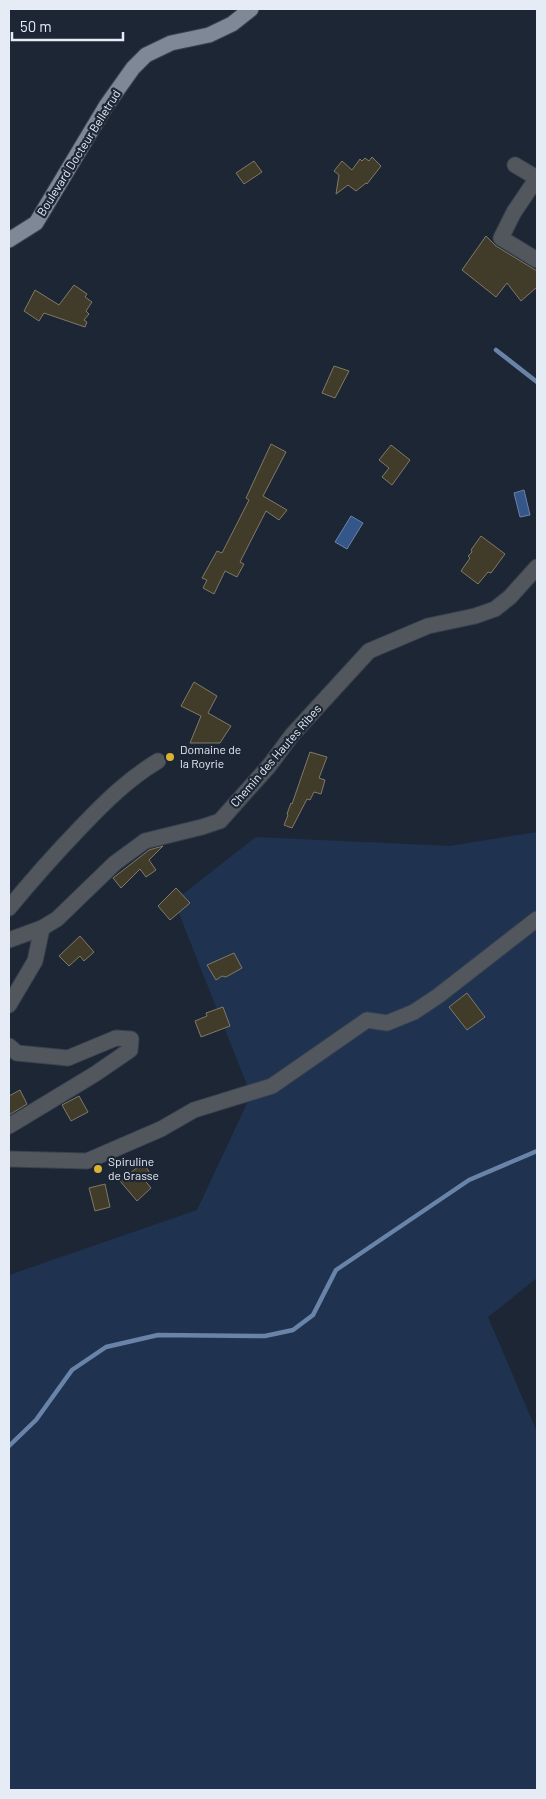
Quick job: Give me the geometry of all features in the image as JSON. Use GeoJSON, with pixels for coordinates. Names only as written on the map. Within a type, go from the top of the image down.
{"type":"FeatureCollection","features":[{"type":"Feature","properties":{"kind":"main road","name":"Boulevard Docteur Belletrud"},"geometry":{"type":"LineString","coordinates":[[9,240],[36,222],[62,182],[106,106],[146,55],[171,43],[209,35],[232,24],[251,9]]}},
{"type":"Feature","properties":{"kind":"street"},"geometry":{"type":"LineString","coordinates":[[515,165],[537,178],[514,212],[501,238],[537,260]]}},
{"type":"Feature","properties":{"kind":"street","name":"Chemin des Hautes Ribes"},"geometry":{"type":"LineString","coordinates":[[9,940],[42,928],[57,920],[115,863],[146,840],[220,821],[269,766],[292,735],[369,651],[428,626],[475,616],[495,609],[510,597],[537,567]]}},
{"type":"Feature","properties":{"kind":"street"},"geometry":{"type":"LineString","coordinates":[[9,908],[48,861],[111,796],[138,773],[158,761]]}},
{"type":"Feature","properties":{"kind":"street"},"geometry":{"type":"LineString","coordinates":[[9,1159],[86,1161],[161,1129],[194,1110],[272,1086],[367,1020],[387,1024],[414,1012],[438,996],[537,919]]}},
{"type":"Feature","properties":{"kind":"street"},"geometry":{"type":"LineString","coordinates":[[9,1005],[35,961],[42,928]]}},
{"type":"Feature","properties":{"kind":"street"},"geometry":{"type":"LineString","coordinates":[[9,1046],[17,1052],[68,1058],[116,1038],[132,1039],[130,1050],[95,1074],[9,1126]]}},
{"type":"Feature","properties":{"kind":"shaded area"},"geometry":{"type":"Polygon","coordinates":[[[524,490],[530,515],[520,517],[514,493],[524,490]]]}},
{"type":"Feature","properties":{"kind":"shaded area"},"geometry":{"type":"Polygon","coordinates":[[[351,516],[363,523],[347,549],[335,542],[351,516]]]}},
{"type":"Feature","properties":{"kind":"shaded area"},"geometry":{"type":"Polygon","coordinates":[[[537,832],[537,1278],[488,1317],[537,1432],[537,1790],[9,1790],[9,1275],[197,1210],[251,1095],[174,901],[256,837],[449,846],[537,832]]]}},
{"type":"Feature","properties":{"kind":"building"},"geometry":{"type":"Polygon","coordinates":[[[372,157],[381,166],[367,184],[356,191],[348,185],[336,194],[339,175],[334,171],[342,161],[352,170],[360,159],[362,161],[365,158],[369,161],[372,157]]]}},
{"type":"Feature","properties":{"kind":"building"},"geometry":{"type":"Polygon","coordinates":[[[254,161],[262,172],[244,184],[236,173],[254,161]]]}},
{"type":"Feature","properties":{"kind":"building"},"geometry":{"type":"Polygon","coordinates":[[[486,236],[496,246],[537,271],[537,287],[521,301],[507,283],[496,297],[462,270],[486,236]]]}},
{"type":"Feature","properties":{"kind":"building"},"geometry":{"type":"Polygon","coordinates":[[[74,285],[87,294],[85,297],[92,302],[86,311],[89,314],[84,320],[87,322],[85,327],[44,313],[39,321],[24,311],[35,290],[59,305],[74,285]]]}},
{"type":"Feature","properties":{"kind":"building"},"geometry":{"type":"Polygon","coordinates":[[[334,366],[349,371],[335,398],[322,393],[334,366]]]}},
{"type":"Feature","properties":{"kind":"building"},"geometry":{"type":"Polygon","coordinates":[[[271,444],[286,452],[263,496],[287,510],[279,520],[266,511],[240,562],[244,564],[237,577],[225,571],[214,594],[203,588],[207,580],[202,578],[217,551],[222,553],[249,500],[246,498],[271,444]]]}},
{"type":"Feature","properties":{"kind":"building"},"geometry":{"type":"Polygon","coordinates":[[[391,445],[410,460],[392,485],[382,477],[389,468],[379,460],[391,445]]]}},
{"type":"Feature","properties":{"kind":"building"},"geometry":{"type":"Polygon","coordinates":[[[481,536],[505,554],[491,573],[488,572],[478,584],[461,571],[470,558],[468,556],[472,552],[471,550],[481,536]]]}},
{"type":"Feature","properties":{"kind":"building"},"geometry":{"type":"Polygon","coordinates":[[[194,682],[217,696],[208,713],[231,726],[220,743],[190,743],[201,716],[181,706],[194,682]]]}},
{"type":"Feature","properties":{"kind":"building"},"geometry":{"type":"Polygon","coordinates":[[[310,752],[327,757],[319,778],[325,780],[321,794],[314,792],[310,800],[307,799],[292,828],[284,825],[310,752]]]}},
{"type":"Feature","properties":{"kind":"building"},"geometry":{"type":"Polygon","coordinates":[[[163,846],[149,860],[156,870],[146,877],[140,869],[121,888],[113,878],[149,850],[163,846]]]}},
{"type":"Feature","properties":{"kind":"building"},"geometry":{"type":"Polygon","coordinates":[[[176,888],[190,903],[170,920],[158,906],[176,888]]]}},
{"type":"Feature","properties":{"kind":"building"},"geometry":{"type":"Polygon","coordinates":[[[80,936],[94,952],[84,961],[80,956],[69,966],[59,956],[80,936]]]}},
{"type":"Feature","properties":{"kind":"building"},"geometry":{"type":"Polygon","coordinates":[[[234,953],[242,968],[216,980],[207,965],[234,953]]]}},
{"type":"Feature","properties":{"kind":"building"},"geometry":{"type":"Polygon","coordinates":[[[467,993],[485,1017],[467,1030],[449,1007],[467,993]]]}},
{"type":"Feature","properties":{"kind":"building"},"geometry":{"type":"Polygon","coordinates":[[[223,1007],[230,1026],[201,1037],[195,1021],[207,1016],[206,1013],[223,1007]]]}},
{"type":"Feature","properties":{"kind":"building"},"geometry":{"type":"Polygon","coordinates":[[[20,1090],[27,1104],[9,1115],[9,1096],[20,1090]]]}},
{"type":"Feature","properties":{"kind":"building"},"geometry":{"type":"Polygon","coordinates":[[[79,1096],[88,1112],[71,1121],[62,1105],[79,1096]]]}},
{"type":"Feature","properties":{"kind":"building"},"geometry":{"type":"Polygon","coordinates":[[[143,1163],[150,1173],[143,1178],[151,1188],[137,1201],[120,1181],[143,1163]]]}},
{"type":"Feature","properties":{"kind":"building"},"geometry":{"type":"Polygon","coordinates":[[[105,1184],[110,1207],[95,1211],[89,1188],[105,1184]]]}},
{"type":"Feature","properties":{"kind":"waterway"},"geometry":{"type":"LineString","coordinates":[[496,350],[537,382]]}},
{"type":"Feature","properties":{"kind":"waterway"},"geometry":{"type":"LineString","coordinates":[[9,1446],[36,1420],[72,1370],[106,1347],[158,1335],[265,1336],[293,1330],[313,1315],[336,1270],[469,1180],[537,1151]]}},
{"type":"Feature","properties":{"kind":"place","name":"Domaine de la Royrie"},"geometry":{"type":"Point","coordinates":[170,757]}},
{"type":"Feature","properties":{"kind":"place","name":"Spiruline de Grasse"},"geometry":{"type":"Point","coordinates":[98,1169]}}]}
